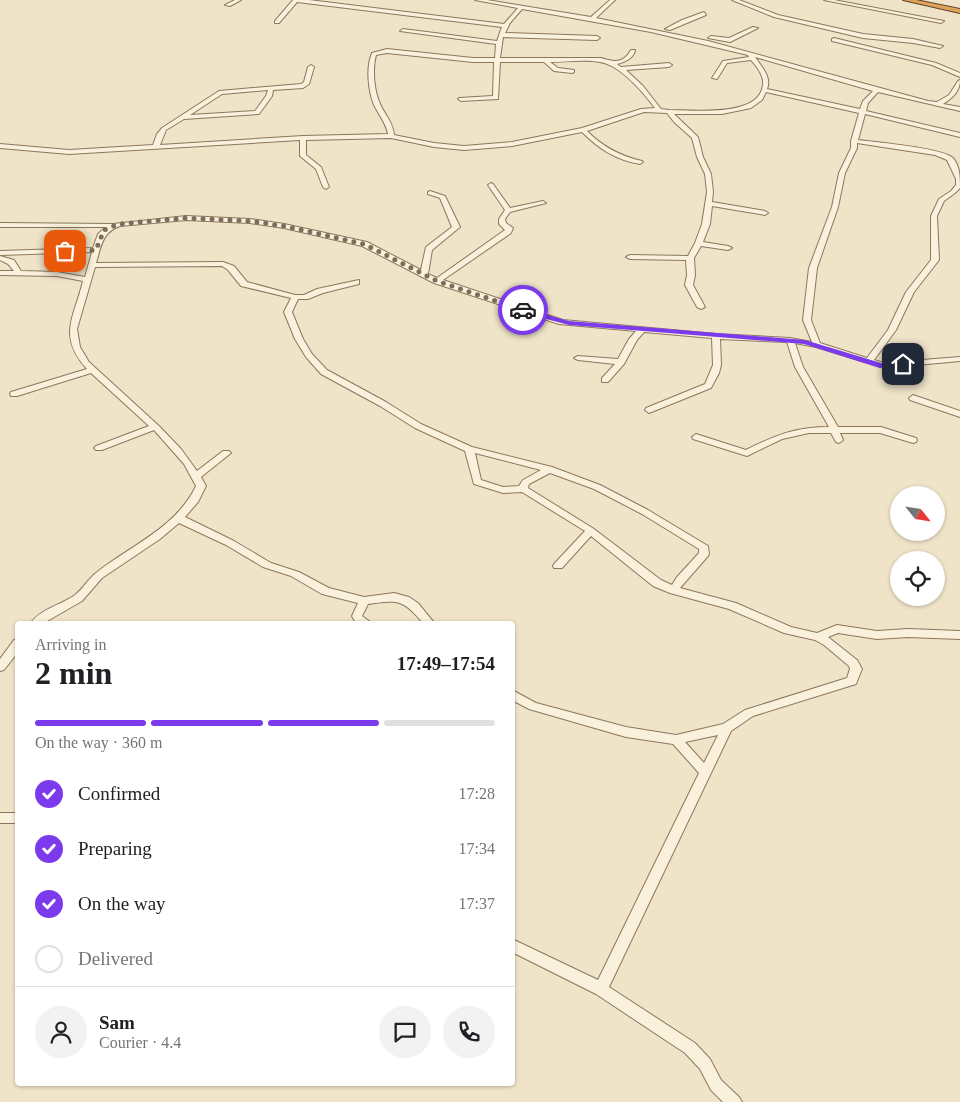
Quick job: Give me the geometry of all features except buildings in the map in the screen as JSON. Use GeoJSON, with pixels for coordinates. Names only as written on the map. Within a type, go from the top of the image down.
{"type":"FeatureCollection","features":[{"type":"Feature","properties":{"kind":"highway"},"geometry":{"type":"LineString","coordinates":[[906,0],[958,10]]}},
{"type":"Feature","properties":{"kind":"street"},"geometry":{"type":"LineString","coordinates":[[228,6],[239,0]]}},
{"type":"Feature","properties":{"kind":"street"},"geometry":{"type":"LineString","coordinates":[[277,22],[296,0],[504,26]]}},
{"type":"Feature","properties":{"kind":"street"},"geometry":{"type":"LineString","coordinates":[[477,0],[592,18],[657,32],[877,90],[960,109]]}},
{"type":"Feature","properties":{"kind":"street"},"geometry":{"type":"LineString","coordinates":[[592,18],[613,0]]}},
{"type":"Feature","properties":{"kind":"street"},"geometry":{"type":"LineString","coordinates":[[734,0],[761,12],[790,20],[871,38],[913,41],[940,46]]}},
{"type":"Feature","properties":{"kind":"street"},"geometry":{"type":"LineString","coordinates":[[826,0],[942,21]]}},
{"type":"Feature","properties":{"kind":"street"},"geometry":{"type":"LineString","coordinates":[[462,99],[496,98],[497,61],[501,35],[504,26],[521,7]]}},
{"type":"Feature","properties":{"kind":"street"},"geometry":{"type":"LineString","coordinates":[[657,32],[668,29],[684,20],[704,14]]}},
{"type":"Feature","properties":{"kind":"street"},"geometry":{"type":"LineString","coordinates":[[668,29],[728,40],[755,28]]}},
{"type":"Feature","properties":{"kind":"street"},"geometry":{"type":"LineString","coordinates":[[403,31],[500,43]]}},
{"type":"Feature","properties":{"kind":"street"},"geometry":{"type":"LineString","coordinates":[[501,35],[597,38]]}},
{"type":"Feature","properties":{"kind":"street"},"geometry":{"type":"LineString","coordinates":[[834,40],[934,64],[960,75]]}},
{"type":"Feature","properties":{"kind":"street"},"geometry":{"type":"LineString","coordinates":[[391,136],[390,127],[375,98],[371,67],[374,54],[387,51],[450,59],[497,61],[594,59],[612,64],[634,80],[659,110]]}},
{"type":"Feature","properties":{"kind":"street"},"geometry":{"type":"LineString","coordinates":[[612,64],[630,57],[633,51]]}},
{"type":"Feature","properties":{"kind":"street"},"geometry":{"type":"LineString","coordinates":[[715,78],[725,62],[752,56]]}},
{"type":"Feature","properties":{"kind":"street"},"geometry":{"type":"LineString","coordinates":[[0,146],[61,152],[303,138],[391,136],[444,146],[471,148],[528,141],[583,130],[630,113],[648,109],[669,112],[722,112],[756,104],[764,90],[766,78],[752,56]]}},
{"type":"Feature","properties":{"kind":"street"},"geometry":{"type":"LineString","coordinates":[[546,61],[556,70],[572,71]]}},
{"type":"Feature","properties":{"kind":"street"},"geometry":{"type":"LineString","coordinates":[[619,69],[669,65]]}},
{"type":"Feature","properties":{"kind":"street"},"geometry":{"type":"LineString","coordinates":[[156,146],[160,134],[182,117],[221,92],[305,85],[311,67]]}},
{"type":"Feature","properties":{"kind":"street"},"geometry":{"type":"LineString","coordinates":[[938,104],[951,96],[960,82]]}},
{"type":"Feature","properties":{"kind":"street"},"geometry":{"type":"LineString","coordinates":[[182,117],[257,113],[269,96],[271,88]]}},
{"type":"Feature","properties":{"kind":"street"},"geometry":{"type":"LineString","coordinates":[[764,90],[960,135]]}},
{"type":"Feature","properties":{"kind":"street"},"geometry":{"type":"LineString","coordinates":[[817,345],[807,320],[813,268],[835,208],[842,173],[854,148],[862,111],[868,97],[877,90]]}},
{"type":"Feature","properties":{"kind":"street"},"geometry":{"type":"LineString","coordinates":[[951,96],[960,97]]}},
{"type":"Feature","properties":{"kind":"street"},"geometry":{"type":"LineString","coordinates":[[669,112],[696,140],[700,157],[708,174],[710,204],[706,224],[699,243],[690,258],[691,275],[689,285],[701,307]]}},
{"type":"Feature","properties":{"kind":"street"},"geometry":{"type":"LineString","coordinates":[[583,130],[609,152],[624,159],[640,162]]}},
{"type":"Feature","properties":{"kind":"street"},"geometry":{"type":"LineString","coordinates":[[303,138],[303,156],[319,168],[326,187]]}},
{"type":"Feature","properties":{"kind":"street"},"geometry":{"type":"LineString","coordinates":[[854,141],[937,152],[950,160],[960,179],[959,185],[942,200],[934,216],[937,256],[935,260],[910,292],[892,330],[868,362]]}},
{"type":"Feature","properties":{"kind":"street"},"geometry":{"type":"LineString","coordinates":[[491,185],[508,210]]}},
{"type":"Feature","properties":{"kind":"street"},"geometry":{"type":"LineString","coordinates":[[424,275],[429,249],[456,227],[442,197],[430,193]]}},
{"type":"Feature","properties":{"kind":"street"},"geometry":{"type":"LineString","coordinates":[[437,281],[508,231],[509,228],[503,224],[502,219],[508,210],[543,203]]}},
{"type":"Feature","properties":{"kind":"street"},"geometry":{"type":"LineString","coordinates":[[710,204],[765,213]]}},
{"type":"Feature","properties":{"kind":"street"},"geometry":{"type":"LineString","coordinates":[[0,225],[114,225],[186,218],[263,222],[364,244],[437,281],[562,322],[716,336],[790,340],[817,345],[884,366],[960,359]]}},
{"type":"Feature","properties":{"kind":"street"},"geometry":{"type":"LineString","coordinates":[[39,621],[52,611],[79,598],[96,578],[180,519],[201,486],[196,476],[175,448],[92,370],[77,350],[73,338],[74,325],[81,306],[86,279],[102,233],[114,225]]}},
{"type":"Feature","properties":{"kind":"street"},"geometry":{"type":"LineString","coordinates":[[699,243],[728,248]]}},
{"type":"Feature","properties":{"kind":"street"},"geometry":{"type":"LineString","coordinates":[[0,253],[96,250]]}},
{"type":"Feature","properties":{"kind":"street"},"geometry":{"type":"LineString","coordinates":[[630,257],[690,258]]}},
{"type":"Feature","properties":{"kind":"street"},"geometry":{"type":"LineString","coordinates":[[0,258],[11,262],[18,272]]}},
{"type":"Feature","properties":{"kind":"street"},"geometry":{"type":"LineString","coordinates":[[92,265],[223,264],[231,268],[244,284],[295,297],[305,297],[320,291],[356,282]]}},
{"type":"Feature","properties":{"kind":"street"},"geometry":{"type":"LineString","coordinates":[[1,272],[64,275],[86,279]]}},
{"type":"Feature","properties":{"kind":"street"},"geometry":{"type":"LineString","coordinates":[[295,297],[289,309],[298,339],[324,372],[383,404],[418,426],[469,450],[549,469],[597,487],[645,512],[704,548],[704,554],[681,579],[674,590]]}},
{"type":"Feature","properties":{"kind":"street"},"geometry":{"type":"LineString","coordinates":[[604,380],[621,362],[633,339],[642,330]]}},
{"type":"Feature","properties":{"kind":"street"},"geometry":{"type":"LineString","coordinates":[[649,410],[708,386],[715,374],[717,365],[716,336]]}},
{"type":"Feature","properties":{"kind":"street"},"geometry":{"type":"LineString","coordinates":[[790,340],[801,376],[820,400],[839,440]]}},
{"type":"Feature","properties":{"kind":"street"},"geometry":{"type":"LineString","coordinates":[[578,358],[621,362]]}},
{"type":"Feature","properties":{"kind":"street"},"geometry":{"type":"LineString","coordinates":[[14,394],[92,370]]}},
{"type":"Feature","properties":{"kind":"street"},"geometry":{"type":"LineString","coordinates":[[913,398],[942,406],[960,414]]}},
{"type":"Feature","properties":{"kind":"street"},"geometry":{"type":"LineString","coordinates":[[99,448],[154,428]]}},
{"type":"Feature","properties":{"kind":"street"},"geometry":{"type":"LineString","coordinates":[[696,438],[737,452],[747,453],[770,440],[796,432],[835,429],[881,430],[913,440]]}},
{"type":"Feature","properties":{"kind":"street"},"geometry":{"type":"LineString","coordinates":[[469,450],[476,469],[477,482],[503,490],[524,489],[591,532],[657,583],[674,590],[732,606],[788,630],[818,637],[828,642],[853,663],[856,670],[852,681],[749,713],[728,728],[704,771],[664,860],[601,989]]}},
{"type":"Feature","properties":{"kind":"street"},"geometry":{"type":"LineString","coordinates":[[196,476],[226,453]]}},
{"type":"Feature","properties":{"kind":"street"},"geometry":{"type":"LineString","coordinates":[[524,489],[523,485],[526,482],[549,469]]}},
{"type":"Feature","properties":{"kind":"street"},"geometry":{"type":"LineString","coordinates":[[180,519],[230,543],[267,565],[295,574],[311,584],[364,601],[398,598],[414,606],[427,621]]}},
{"type":"Feature","properties":{"kind":"street"},"geometry":{"type":"LineString","coordinates":[[558,566],[577,544],[591,532]]}},
{"type":"Feature","properties":{"kind":"street"},"geometry":{"type":"LineString","coordinates":[[361,621],[357,616],[364,601]]}},
{"type":"Feature","properties":{"kind":"street"},"geometry":{"type":"LineString","coordinates":[[818,637],[837,629],[876,635],[908,633],[960,635]]}},
{"type":"Feature","properties":{"kind":"street"},"geometry":{"type":"LineString","coordinates":[[0,667],[15,647]]}},
{"type":"Feature","properties":{"kind":"street"},"geometry":{"type":"LineString","coordinates":[[515,696],[533,706],[552,712],[626,732],[676,740],[728,728]]}},
{"type":"Feature","properties":{"kind":"street"},"geometry":{"type":"LineString","coordinates":[[676,740],[704,771]]}},
{"type":"Feature","properties":{"kind":"street"},"geometry":{"type":"LineString","coordinates":[[0,818],[15,818]]}},
{"type":"Feature","properties":{"kind":"street"},"geometry":{"type":"LineString","coordinates":[[515,946],[601,989],[690,1048],[705,1064],[716,1085],[734,1102]]}},
{"type":"Feature","properties":{"kind":"way so far"},"geometry":{"type":"LineString","coordinates":[[65,251],[96,250],[104,230],[119,224],[186,218],[263,222],[364,244],[437,281],[523,310]]}},
{"type":"Feature","properties":{"kind":"route"},"geometry":{"type":"LineString","coordinates":[[523,310],[569,323],[805,342],[880,366],[903,364]]}}]}
